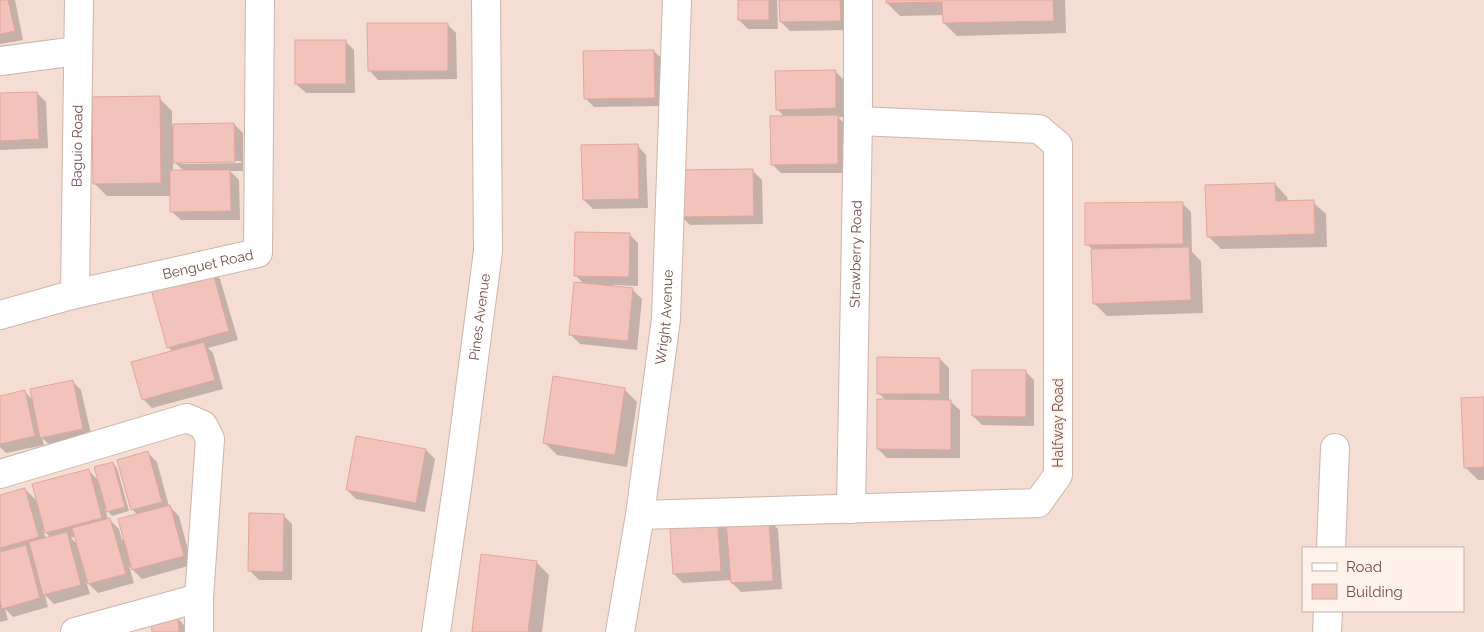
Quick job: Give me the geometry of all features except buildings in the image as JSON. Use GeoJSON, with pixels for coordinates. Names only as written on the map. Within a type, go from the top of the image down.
{"type":"FeatureCollection","features":[{"type":"Feature","properties":{"kind":"street","name":"Baguio Road"},"geometry":{"type":"LineString","coordinates":[[75,294],[79,0]]}},
{"type":"Feature","properties":{"kind":"street","name":"Benguet Road"},"geometry":{"type":"LineString","coordinates":[[0,315],[75,294],[258,254],[260,0]]}},
{"type":"Feature","properties":{"kind":"street","name":"Pines Avenue"},"geometry":{"type":"LineString","coordinates":[[436,632],[488,251],[486,0]]}},
{"type":"Feature","properties":{"kind":"street","name":"Wright Avenue"},"geometry":{"type":"LineString","coordinates":[[620,632],[640,515],[666,319],[677,0]]}},
{"type":"Feature","properties":{"kind":"street","name":"Strawberry Road"},"geometry":{"type":"LineString","coordinates":[[851,508],[858,121],[858,0]]}},
{"type":"Feature","properties":{"kind":"street"},"geometry":{"type":"LineString","coordinates":[[0,60],[78,51]]}},
{"type":"Feature","properties":{"kind":"street","name":"Halfway Road"},"geometry":{"type":"LineString","coordinates":[[640,515],[1038,503],[1058,475],[1058,145],[1039,129],[858,121]]}},
{"type":"Feature","properties":{"kind":"street"},"geometry":{"type":"LineString","coordinates":[[0,474],[187,418],[203,425],[210,439],[199,632]]}},
{"type":"Feature","properties":{"kind":"street"},"geometry":{"type":"LineString","coordinates":[[1331,547],[1335,448]]}},
{"type":"Feature","properties":{"kind":"street"},"geometry":{"type":"LineString","coordinates":[[75,632],[200,598]]}},
{"type":"Feature","properties":{"kind":"street"},"geometry":{"type":"LineString","coordinates":[[1327,632],[1328,612]]}},
{"type":"Feature","properties":{"kind":"shaded area"},"geometry":{"type":"Polygon","coordinates":[[[0,0],[1484,0],[1484,632],[0,632],[0,0]]]}}]}
